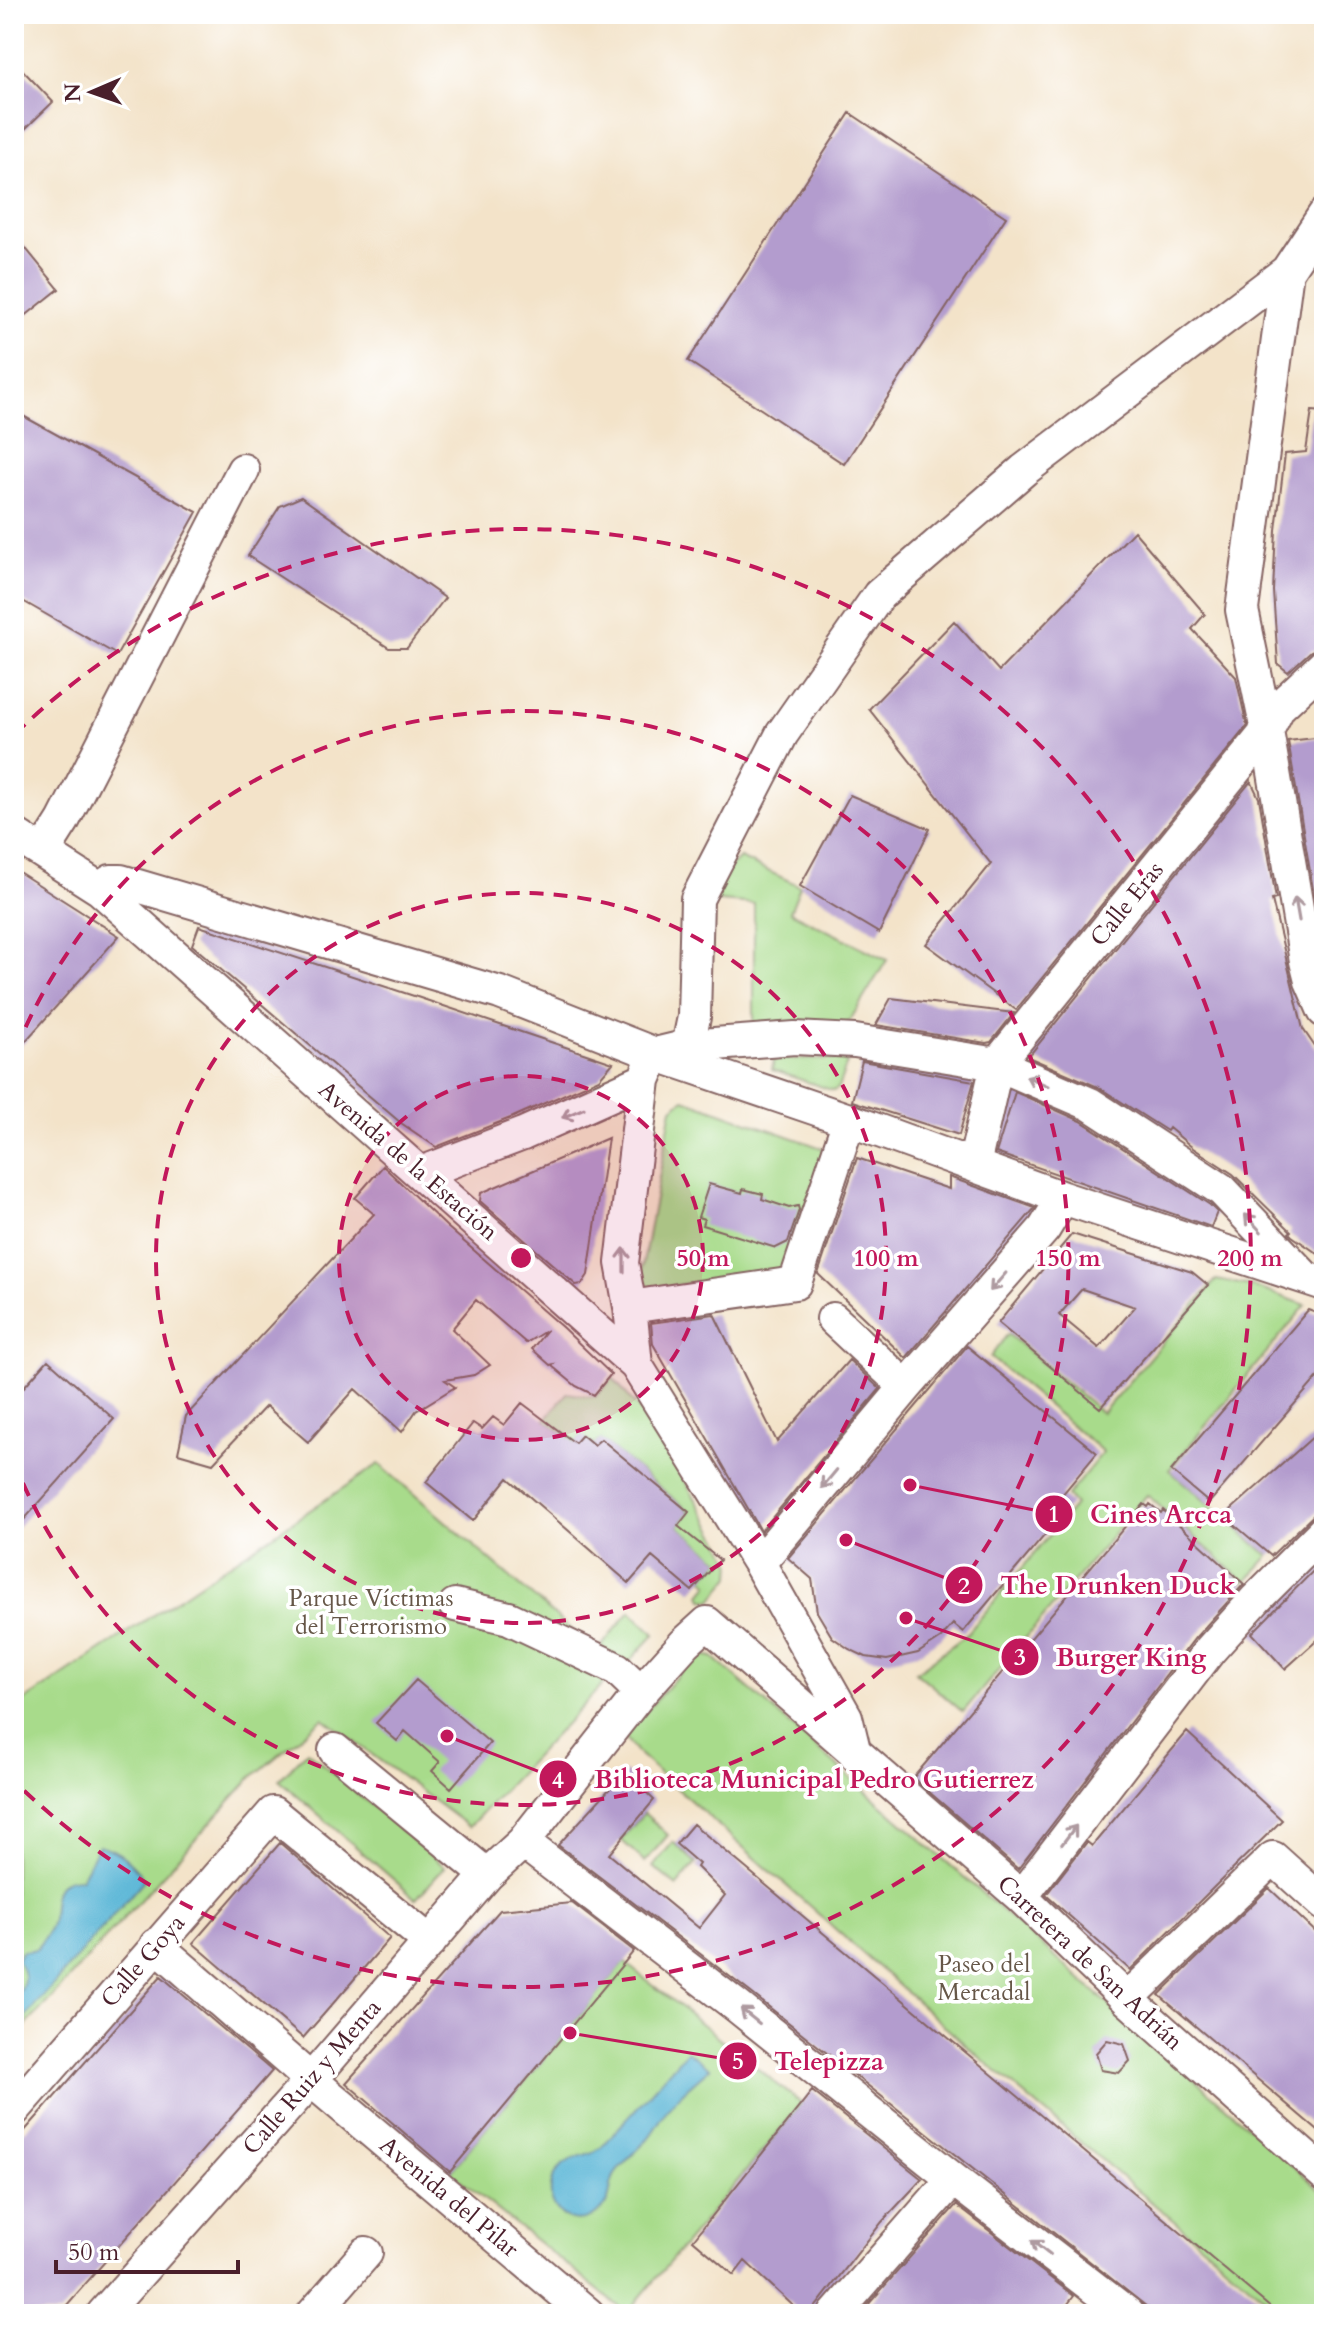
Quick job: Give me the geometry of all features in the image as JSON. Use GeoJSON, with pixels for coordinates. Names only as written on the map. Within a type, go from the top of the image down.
{"type":"FeatureCollection","features":[{"type":"Feature","properties":{"kind":"street"},"geometry":{"type":"LineString","coordinates":[[688,1046],[694,1017],[697,899],[782,734],[879,595],[1024,470],[1287,271],[1324,215]]}},
{"type":"Feature","properties":{"kind":"street"},"geometry":{"type":"LineString","coordinates":[[1287,271],[1242,610],[1267,731],[1306,961],[1324,1011]]}},
{"type":"Feature","properties":{"kind":"street"},"geometry":{"type":"LineString","coordinates":[[44,851],[63,821],[243,470]]}},
{"type":"Feature","properties":{"kind":"street","name":"Calle Eras"},"geometry":{"type":"LineString","coordinates":[[974,1165],[997,1064],[1267,731],[1279,707],[1324,665]]}},
{"type":"Feature","properties":{"kind":"street","name":"Avenida de la Estación"},"geometry":{"type":"LineString","coordinates":[[14,834],[100,889],[636,1365],[759,1563],[846,1717],[855,1754]]}},
{"type":"Feature","properties":{"kind":"street"},"geometry":{"type":"LineString","coordinates":[[100,889],[111,881],[121,881],[500,993],[649,1067],[849,1120],[1063,1198],[1315,1282]]}},
{"type":"Feature","properties":{"kind":"street"},"geometry":{"type":"LineString","coordinates":[[421,1173],[523,1134],[688,1046],[795,1038],[855,1041],[997,1064],[1090,1104],[1222,1190],[1315,1282]]}},
{"type":"Feature","properties":{"kind":"street"},"geometry":{"type":"LineString","coordinates":[[636,1365],[622,1263],[649,1067]]}},
{"type":"Feature","properties":{"kind":"street"},"geometry":{"type":"LineString","coordinates":[[630,1307],[795,1283],[849,1120]]}},
{"type":"Feature","properties":{"kind":"street"},"geometry":{"type":"LineString","coordinates":[[759,1563],[906,1387],[1044,1229],[1063,1198]]}},
{"type":"Feature","properties":{"kind":"street"},"geometry":{"type":"LineString","coordinates":[[833,1319],[906,1387]]}},
{"type":"Feature","properties":{"kind":"street"},"geometry":{"type":"LineString","coordinates":[[1021,1897],[1274,1566],[1324,1531]]}},
{"type":"Feature","properties":{"kind":"street"},"geometry":{"type":"LineString","coordinates":[[455,1605],[509,1618],[617,1669],[641,1692]]}},
{"type":"Feature","properties":{"kind":"street","name":"Carretera de San Adrián"},"geometry":{"type":"LineString","coordinates":[[641,1692],[707,1623],[1021,1897],[1127,1999],[1324,2174]]}},
{"type":"Feature","properties":{"kind":"street","name":"Calle Ruiz y Menta"},"geometry":{"type":"LineString","coordinates":[[103,2314],[311,2080],[487,1875],[523,1842],[641,1692]]}},
{"type":"Feature","properties":{"kind":"street"},"geometry":{"type":"LineString","coordinates":[[335,1750],[487,1875]]}},
{"type":"Feature","properties":{"kind":"street","name":"Calle Goya"},"geometry":{"type":"LineString","coordinates":[[14,2110],[273,1813],[430,1942]]}},
{"type":"Feature","properties":{"kind":"street"},"geometry":{"type":"LineString","coordinates":[[523,1842],[738,2007],[953,2179],[1106,2308]]}},
{"type":"Feature","properties":{"kind":"street"},"geometry":{"type":"LineString","coordinates":[[1127,1999],[1273,1858],[1324,1904]]}},
{"type":"Feature","properties":{"kind":"street","name":"Avenida del Pilar"},"geometry":{"type":"LineString","coordinates":[[156,1945],[588,2314]]}},
{"type":"Feature","properties":{"kind":"street"},"geometry":{"type":"LineString","coordinates":[[835,2314],[953,2179]]}},
{"type":"Feature","properties":{"kind":"street"},"geometry":{"type":"LineString","coordinates":[[313,2314],[366,2253]]}},
{"type":"Feature","properties":{"kind":"green space"},"geometry":{"type":"Polygon","coordinates":[[[740,858],[800,886],[790,912],[887,960],[849,1022],[795,1038],[754,1026],[754,904],[697,899],[740,858]]]}},
{"type":"Feature","properties":{"kind":"green space"},"geometry":{"type":"Polygon","coordinates":[[[774,1059],[843,1060],[847,1063],[834,1091],[772,1070],[774,1059]]]}},
{"type":"Feature","properties":{"kind":"green space"},"geometry":{"type":"Polygon","coordinates":[[[684,1099],[822,1148],[827,1153],[788,1268],[647,1290],[643,1287],[641,1274],[672,1108],[684,1099]]]}},
{"type":"Feature","properties":{"kind":"green space"},"geometry":{"type":"Polygon","coordinates":[[[1216,1280],[1252,1286],[1306,1305],[1169,1470],[1269,1556],[1245,1582],[1147,1495],[963,1712],[916,1672],[966,1635],[1075,1505],[1067,1496],[1103,1452],[990,1357],[1008,1334],[1102,1413],[1216,1280]]]}},
{"type":"Feature","properties":{"kind":"green space"},"geometry":{"type":"Polygon","coordinates":[[[613,1378],[654,1427],[732,1562],[731,1576],[712,1600],[703,1599],[701,1594],[709,1584],[703,1578],[720,1560],[678,1526],[689,1511],[601,1440],[594,1445],[582,1436],[575,1443],[545,1420],[567,1393],[595,1397],[613,1378]]]}},
{"type":"Feature","properties":{"kind":"green space","name":"Parque Víctimas del Terrorismo"},"geometry":{"type":"Polygon","coordinates":[[[379,1464],[597,1652],[630,1611],[655,1634],[622,1670],[617,1669],[469,1827],[323,1718],[251,1778],[14,2039],[14,1708],[379,1464]]]}},
{"type":"Feature","properties":{"kind":"green space","name":"Paseo del Mercadal"},"geometry":{"type":"Polygon","coordinates":[[[702,1655],[713,1657],[1324,2193],[1324,2314],[1284,2314],[969,2048],[636,1752],[624,1736],[693,1658],[702,1655]]]}},
{"type":"Feature","properties":{"kind":"green space"},"geometry":{"type":"Polygon","coordinates":[[[307,1751],[445,1867],[416,1899],[279,1780],[307,1751]]]}},
{"type":"Feature","properties":{"kind":"green space"},"geometry":{"type":"Polygon","coordinates":[[[644,1813],[668,1835],[645,1862],[621,1840],[644,1813]]]}},
{"type":"Feature","properties":{"kind":"green space"},"geometry":{"type":"Polygon","coordinates":[[[673,1842],[696,1863],[677,1886],[653,1867],[673,1842]]]}},
{"type":"Feature","properties":{"kind":"green space"},"geometry":{"type":"Polygon","coordinates":[[[624,1962],[802,2104],[627,2313],[450,2172],[624,1962]]]}},
{"type":"Feature","properties":{"kind":"water"},"geometry":{"type":"Polygon","coordinates":[[[99,1845],[124,1858],[144,1880],[14,2030],[13,2006],[24,1978],[17,1960],[21,1952],[37,1949],[50,1926],[56,1891],[64,1882],[81,1878],[99,1845]]]}},
{"type":"Feature","properties":{"kind":"water"},"geometry":{"type":"Polygon","coordinates":[[[687,2051],[710,2068],[674,2101],[649,2138],[616,2173],[602,2210],[583,2220],[562,2216],[551,2198],[551,2187],[563,2165],[601,2148],[687,2051]]]}},
{"type":"Feature","properties":{"kind":"building"},"geometry":{"type":"Polygon","coordinates":[[[14,61],[53,102],[24,130],[14,119],[14,61]]]}},
{"type":"Feature","properties":{"kind":"building"},"geometry":{"type":"Polygon","coordinates":[[[850,113],[1006,217],[844,464],[688,361],[850,113]]]}},
{"type":"Feature","properties":{"kind":"building"},"geometry":{"type":"Polygon","coordinates":[[[14,234],[59,289],[14,325],[14,234]]]}},
{"type":"Feature","properties":{"kind":"building"},"geometry":{"type":"Polygon","coordinates":[[[14,411],[197,512],[117,655],[14,596],[14,411]]]}},
{"type":"Feature","properties":{"kind":"building"},"geometry":{"type":"Polygon","coordinates":[[[1312,411],[1324,412],[1324,647],[1311,651],[1288,672],[1278,664],[1273,591],[1276,530],[1285,454],[1306,452],[1312,411]]]}},
{"type":"Feature","properties":{"kind":"building"},"geometry":{"type":"Polygon","coordinates":[[[301,497],[445,598],[407,648],[389,648],[248,556],[280,506],[301,497]]]}},
{"type":"Feature","properties":{"kind":"building"},"geometry":{"type":"Polygon","coordinates":[[[1134,531],[1205,614],[1192,629],[1236,677],[1247,726],[1016,1010],[926,944],[991,864],[869,709],[954,621],[999,671],[1134,531]]]}},
{"type":"Feature","properties":{"kind":"building"},"geometry":{"type":"Polygon","coordinates":[[[1324,737],[1324,954],[1288,741],[1324,737]]]}},
{"type":"Feature","properties":{"kind":"building"},"geometry":{"type":"Polygon","coordinates":[[[1251,781],[1259,798],[1276,899],[1272,900],[1303,1029],[1324,1060],[1324,1258],[1292,1236],[1291,1231],[1233,1174],[1169,1128],[1167,1131],[1098,1087],[1028,1057],[1251,781]]]}},
{"type":"Feature","properties":{"kind":"building"},"geometry":{"type":"Polygon","coordinates":[[[850,795],[930,829],[879,933],[800,886],[850,795]]]}},
{"type":"Feature","properties":{"kind":"building"},"geometry":{"type":"Polygon","coordinates":[[[14,869],[119,936],[14,1054],[14,869]]]}},
{"type":"Feature","properties":{"kind":"building"},"geometry":{"type":"Polygon","coordinates":[[[199,926],[613,1063],[599,1079],[436,1147],[401,1123],[192,945],[199,926]]]}},
{"type":"Feature","properties":{"kind":"building"},"geometry":{"type":"Polygon","coordinates":[[[891,998],[1014,1013],[991,1042],[986,1043],[876,1025],[891,998]]]}},
{"type":"Feature","properties":{"kind":"building"},"geometry":{"type":"Polygon","coordinates":[[[862,1061],[974,1081],[959,1135],[852,1101],[862,1061]]]}},
{"type":"Feature","properties":{"kind":"building"},"geometry":{"type":"Polygon","coordinates":[[[1015,1092],[1081,1121],[1210,1205],[1217,1212],[1211,1227],[996,1153],[1015,1092]]]}},
{"type":"Feature","properties":{"kind":"building"},"geometry":{"type":"Polygon","coordinates":[[[608,1138],[588,1275],[582,1284],[576,1285],[480,1201],[481,1193],[608,1138]]]}},
{"type":"Feature","properties":{"kind":"building"},"geometry":{"type":"Polygon","coordinates":[[[857,1158],[949,1189],[949,1177],[1035,1208],[906,1358],[818,1274],[857,1158]]]}},
{"type":"Feature","properties":{"kind":"building"},"geometry":{"type":"Polygon","coordinates":[[[383,1166],[611,1374],[594,1395],[576,1386],[552,1366],[554,1364],[550,1365],[532,1349],[547,1330],[526,1343],[476,1300],[452,1329],[490,1365],[474,1375],[445,1380],[455,1387],[416,1411],[402,1432],[355,1389],[308,1442],[266,1406],[213,1463],[178,1453],[186,1416],[374,1214],[355,1198],[383,1166]]]}},
{"type":"Feature","properties":{"kind":"building"},"geometry":{"type":"Polygon","coordinates":[[[709,1184],[742,1193],[743,1189],[763,1194],[762,1199],[789,1208],[798,1206],[788,1242],[776,1248],[702,1225],[704,1219],[698,1217],[709,1184]]]}},
{"type":"Feature","properties":{"kind":"building"},"geometry":{"type":"Polygon","coordinates":[[[1072,1234],[1192,1272],[1208,1285],[1100,1408],[998,1323],[1072,1234]],[[1082,1289],[1059,1315],[1099,1348],[1135,1307],[1082,1289]]]}},
{"type":"Feature","properties":{"kind":"building"},"geometry":{"type":"Polygon","coordinates":[[[1308,1310],[1324,1316],[1324,1370],[1209,1503],[1171,1471],[1308,1310]]]}},
{"type":"Feature","properties":{"kind":"building"},"geometry":{"type":"Polygon","coordinates":[[[714,1314],[777,1442],[849,1360],[880,1389],[761,1531],[653,1344],[651,1323],[714,1314]]]}},
{"type":"Feature","properties":{"kind":"building"},"geometry":{"type":"Polygon","coordinates":[[[967,1346],[1097,1453],[1061,1496],[1071,1504],[963,1632],[953,1624],[941,1638],[918,1653],[887,1660],[866,1657],[832,1637],[817,1612],[812,1579],[788,1558],[967,1346]]]}},
{"type":"Feature","properties":{"kind":"building"},"geometry":{"type":"Polygon","coordinates":[[[48,1360],[114,1419],[14,1531],[14,1398],[48,1360]]]}},
{"type":"Feature","properties":{"kind":"building"},"geometry":{"type":"Polygon","coordinates":[[[522,1403],[575,1443],[582,1435],[594,1445],[601,1439],[689,1512],[678,1526],[720,1560],[692,1591],[652,1557],[629,1583],[508,1478],[473,1521],[426,1482],[473,1423],[482,1429],[493,1417],[504,1425],[522,1403]]]}},
{"type":"Feature","properties":{"kind":"building"},"geometry":{"type":"Polygon","coordinates":[[[1324,1427],[1324,1505],[1271,1556],[1224,1516],[1324,1427]]]}},
{"type":"Feature","properties":{"kind":"building"},"geometry":{"type":"Polygon","coordinates":[[[1144,1504],[1148,1507],[1150,1504],[1161,1513],[1163,1510],[1244,1584],[1195,1638],[1018,1869],[913,1778],[1144,1504]]]}},
{"type":"Feature","properties":{"kind":"building"},"geometry":{"type":"Polygon","coordinates":[[[1324,1560],[1324,1634],[1285,1669],[1252,1633],[1324,1560]]]}},
{"type":"Feature","properties":{"kind":"building"},"geometry":{"type":"Polygon","coordinates":[[[416,1680],[490,1743],[451,1788],[432,1771],[440,1762],[405,1731],[397,1741],[376,1723],[416,1680]]]}},
{"type":"Feature","properties":{"kind":"building"},"geometry":{"type":"Polygon","coordinates":[[[1187,1732],[1282,1820],[1130,1970],[1046,1895],[1087,1842],[1092,1846],[1187,1732]]]}},
{"type":"Feature","properties":{"kind":"building"},"geometry":{"type":"Polygon","coordinates":[[[625,1772],[654,1800],[609,1854],[699,1928],[725,1895],[697,1867],[699,1864],[676,1844],[693,1824],[1278,2314],[1156,2314],[750,1992],[558,1845],[625,1772]]]}},
{"type":"Feature","properties":{"kind":"building"},"geometry":{"type":"Polygon","coordinates":[[[280,1843],[390,1938],[303,2038],[193,1943],[280,1843]]]}},
{"type":"Feature","properties":{"kind":"building"},"geometry":{"type":"Polygon","coordinates":[[[1269,1888],[1324,1940],[1324,2136],[1159,1995],[1269,1888]]]}},
{"type":"Feature","properties":{"kind":"building"},"geometry":{"type":"Polygon","coordinates":[[[572,1903],[634,1951],[450,2172],[346,2083],[500,1910],[572,1903]]]}},
{"type":"Feature","properties":{"kind":"building"},"geometry":{"type":"Polygon","coordinates":[[[161,1976],[272,2071],[59,2314],[14,2314],[14,2143],[161,1976]]]}},
{"type":"Feature","properties":{"kind":"building"},"geometry":{"type":"Polygon","coordinates":[[[1107,2040],[1124,2044],[1130,2061],[1119,2073],[1101,2070],[1096,2053],[1107,2040]]]}},
{"type":"Feature","properties":{"kind":"building"},"geometry":{"type":"Polygon","coordinates":[[[812,2091],[922,2179],[882,2222],[810,2314],[802,2314],[745,2261],[734,2275],[693,2240],[812,2091]]]}},
{"type":"Feature","properties":{"kind":"building"},"geometry":{"type":"Polygon","coordinates":[[[956,2205],[1074,2296],[1060,2314],[860,2314],[956,2205]]]}},
{"type":"Feature","properties":{"kind":"place","name":"Cines Arcca"},"geometry":{"type":"Point","coordinates":[910,1485]}},
{"type":"Feature","properties":{"kind":"place","name":"The Drunken Duck"},"geometry":{"type":"Point","coordinates":[846,1540]}},
{"type":"Feature","properties":{"kind":"place","name":"Burger King"},"geometry":{"type":"Point","coordinates":[906,1618]}},
{"type":"Feature","properties":{"kind":"place","name":"Biblioteca Municipal Pedro Gutierrez"},"geometry":{"type":"Point","coordinates":[447,1736]}},
{"type":"Feature","properties":{"kind":"place","name":"Telepizza"},"geometry":{"type":"Point","coordinates":[570,2033]}}]}
